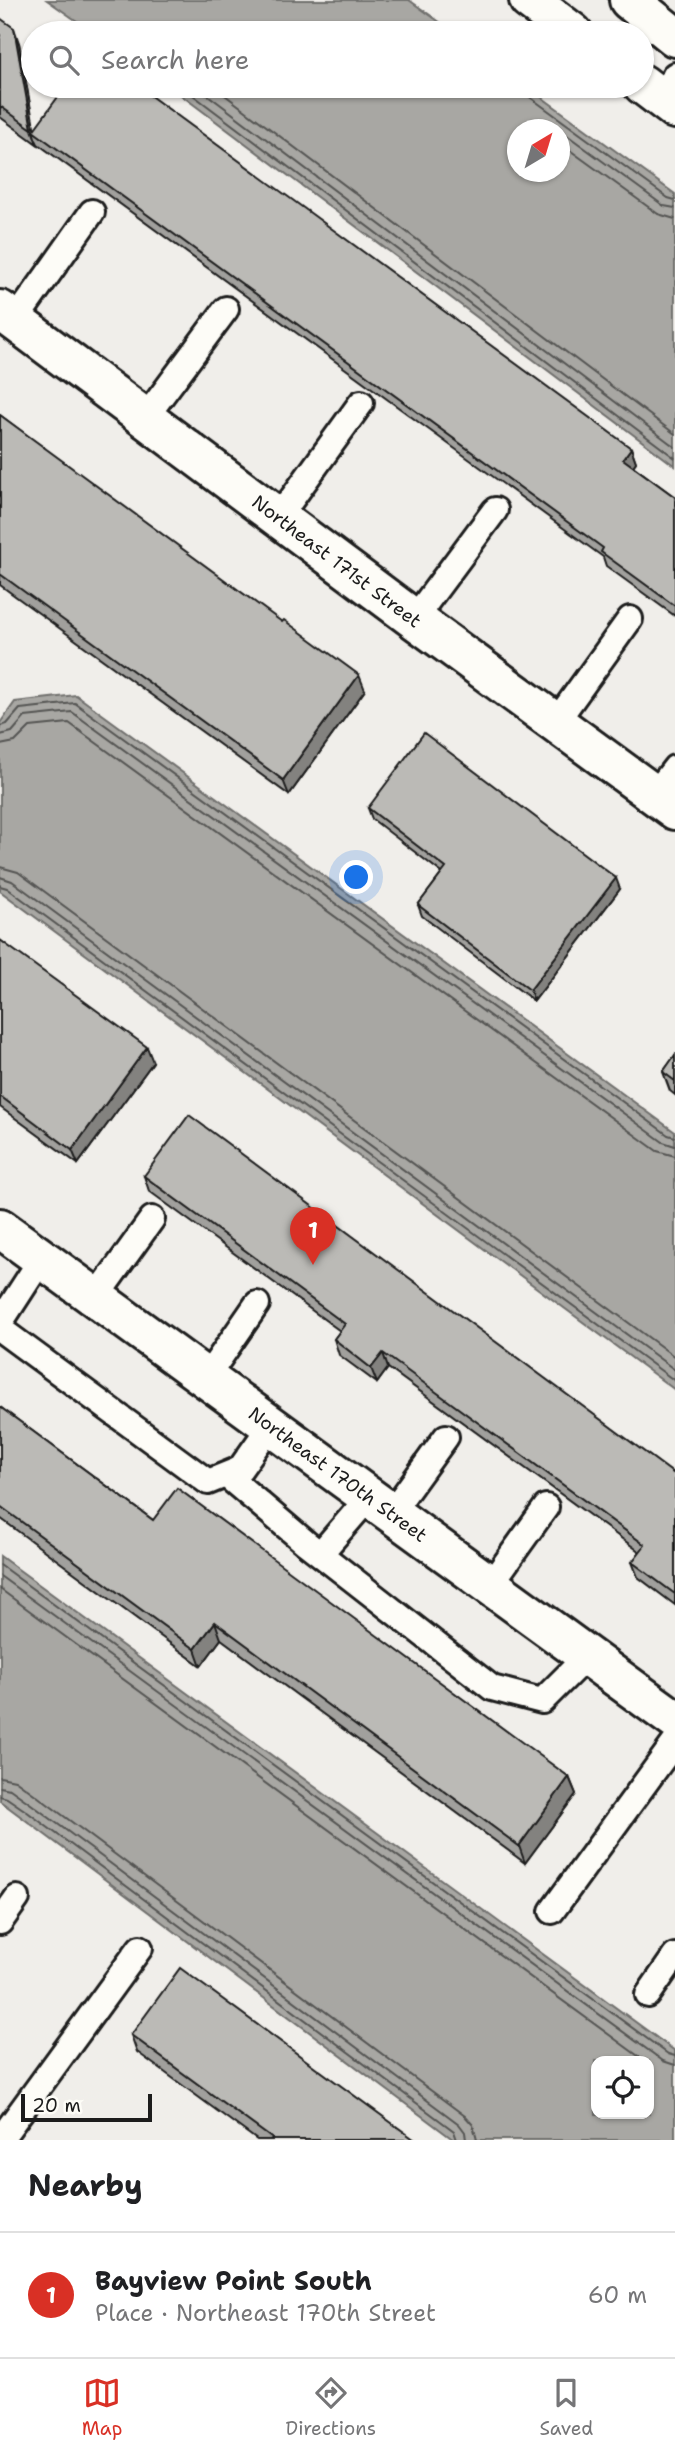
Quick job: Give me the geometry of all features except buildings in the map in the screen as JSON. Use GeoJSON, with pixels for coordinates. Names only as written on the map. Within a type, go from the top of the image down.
{"type":"FeatureCollection","features":[{"type":"Feature","properties":{"kind":"street"},"geometry":{"type":"LineString","coordinates":[[529,0],[557,21]]}},
{"type":"Feature","properties":{"kind":"street"},"geometry":{"type":"LineString","coordinates":[[629,0],[675,37]]}},
{"type":"Feature","properties":{"kind":"street","name":"Northeast 171st Street"},"geometry":{"type":"LineString","coordinates":[[8,316],[556,722],[668,791]]}},
{"type":"Feature","properties":{"kind":"street","name":"Northeast 170th Street"},"geometry":{"type":"LineString","coordinates":[[0,1228],[675,1720]]}},
{"type":"Feature","properties":{"kind":"lane"},"geometry":{"type":"LineString","coordinates":[[8,316],[92,212]]}},
{"type":"Feature","properties":{"kind":"lane"},"geometry":{"type":"LineString","coordinates":[[145,418],[226,309]]}},
{"type":"Feature","properties":{"kind":"lane"},"geometry":{"type":"LineString","coordinates":[[278,518],[361,403]]}},
{"type":"Feature","properties":{"kind":"lane"},"geometry":{"type":"LineString","coordinates":[[414,619],[495,509]]}},
{"type":"Feature","properties":{"kind":"lane"},"geometry":{"type":"LineString","coordinates":[[556,722],[629,619]]}},
{"type":"Feature","properties":{"kind":"lane"},"geometry":{"type":"LineString","coordinates":[[96,1297],[152,1219]]}},
{"type":"Feature","properties":{"kind":"lane"},"geometry":{"type":"LineString","coordinates":[[0,1323],[42,1258]]}},
{"type":"Feature","properties":{"kind":"lane"},"geometry":{"type":"LineString","coordinates":[[206,1378],[257,1304]]}},
{"type":"Feature","properties":{"kind":"lane"},"geometry":{"type":"LineString","coordinates":[[0,1329],[208,1482],[240,1469],[271,1425]]}},
{"type":"Feature","properties":{"kind":"lane"},"geometry":{"type":"LineString","coordinates":[[320,1554],[380,1505],[446,1437]]}},
{"type":"Feature","properties":{"kind":"lane"},"geometry":{"type":"LineString","coordinates":[[226,1475],[320,1554],[492,1688],[542,1701],[587,1656]]}},
{"type":"Feature","properties":{"kind":"lane"},"geometry":{"type":"LineString","coordinates":[[490,1585],[546,1507]]}},
{"type":"Feature","properties":{"kind":"lane"},"geometry":{"type":"LineString","coordinates":[[552,1910],[675,1742]]}},
{"type":"Feature","properties":{"kind":"lane"},"geometry":{"type":"LineString","coordinates":[[0,1922],[18,1898]]}},
{"type":"Feature","properties":{"kind":"lane"},"geometry":{"type":"LineString","coordinates":[[0,2140],[140,1948]]}},
{"type":"Feature","properties":{"kind":"lane"},"geometry":{"type":"LineString","coordinates":[[648,1995],[675,1956]]}},
{"type":"Feature","properties":{"kind":"water"},"geometry":{"type":"Polygon","coordinates":[[[47,0],[409,0],[438,21],[77,21],[47,0]]]}},
{"type":"Feature","properties":{"kind":"water"},"geometry":{"type":"Polygon","coordinates":[[[185,98],[543,98],[675,194],[675,466],[185,98]]]}},
{"type":"Feature","properties":{"kind":"water"},"geometry":{"type":"Polygon","coordinates":[[[76,695],[675,1132],[675,1390],[0,891],[0,723],[15,702],[76,695]]]}},
{"type":"Feature","properties":{"kind":"water"},"geometry":{"type":"Polygon","coordinates":[[[0,1556],[675,2051],[675,2140],[454,2140],[0,1801],[0,1556]]]}},
{"type":"Feature","properties":{"kind":"place","name":"Bayview Point South"},"geometry":{"type":"Point","coordinates":[313,1265]}}]}
